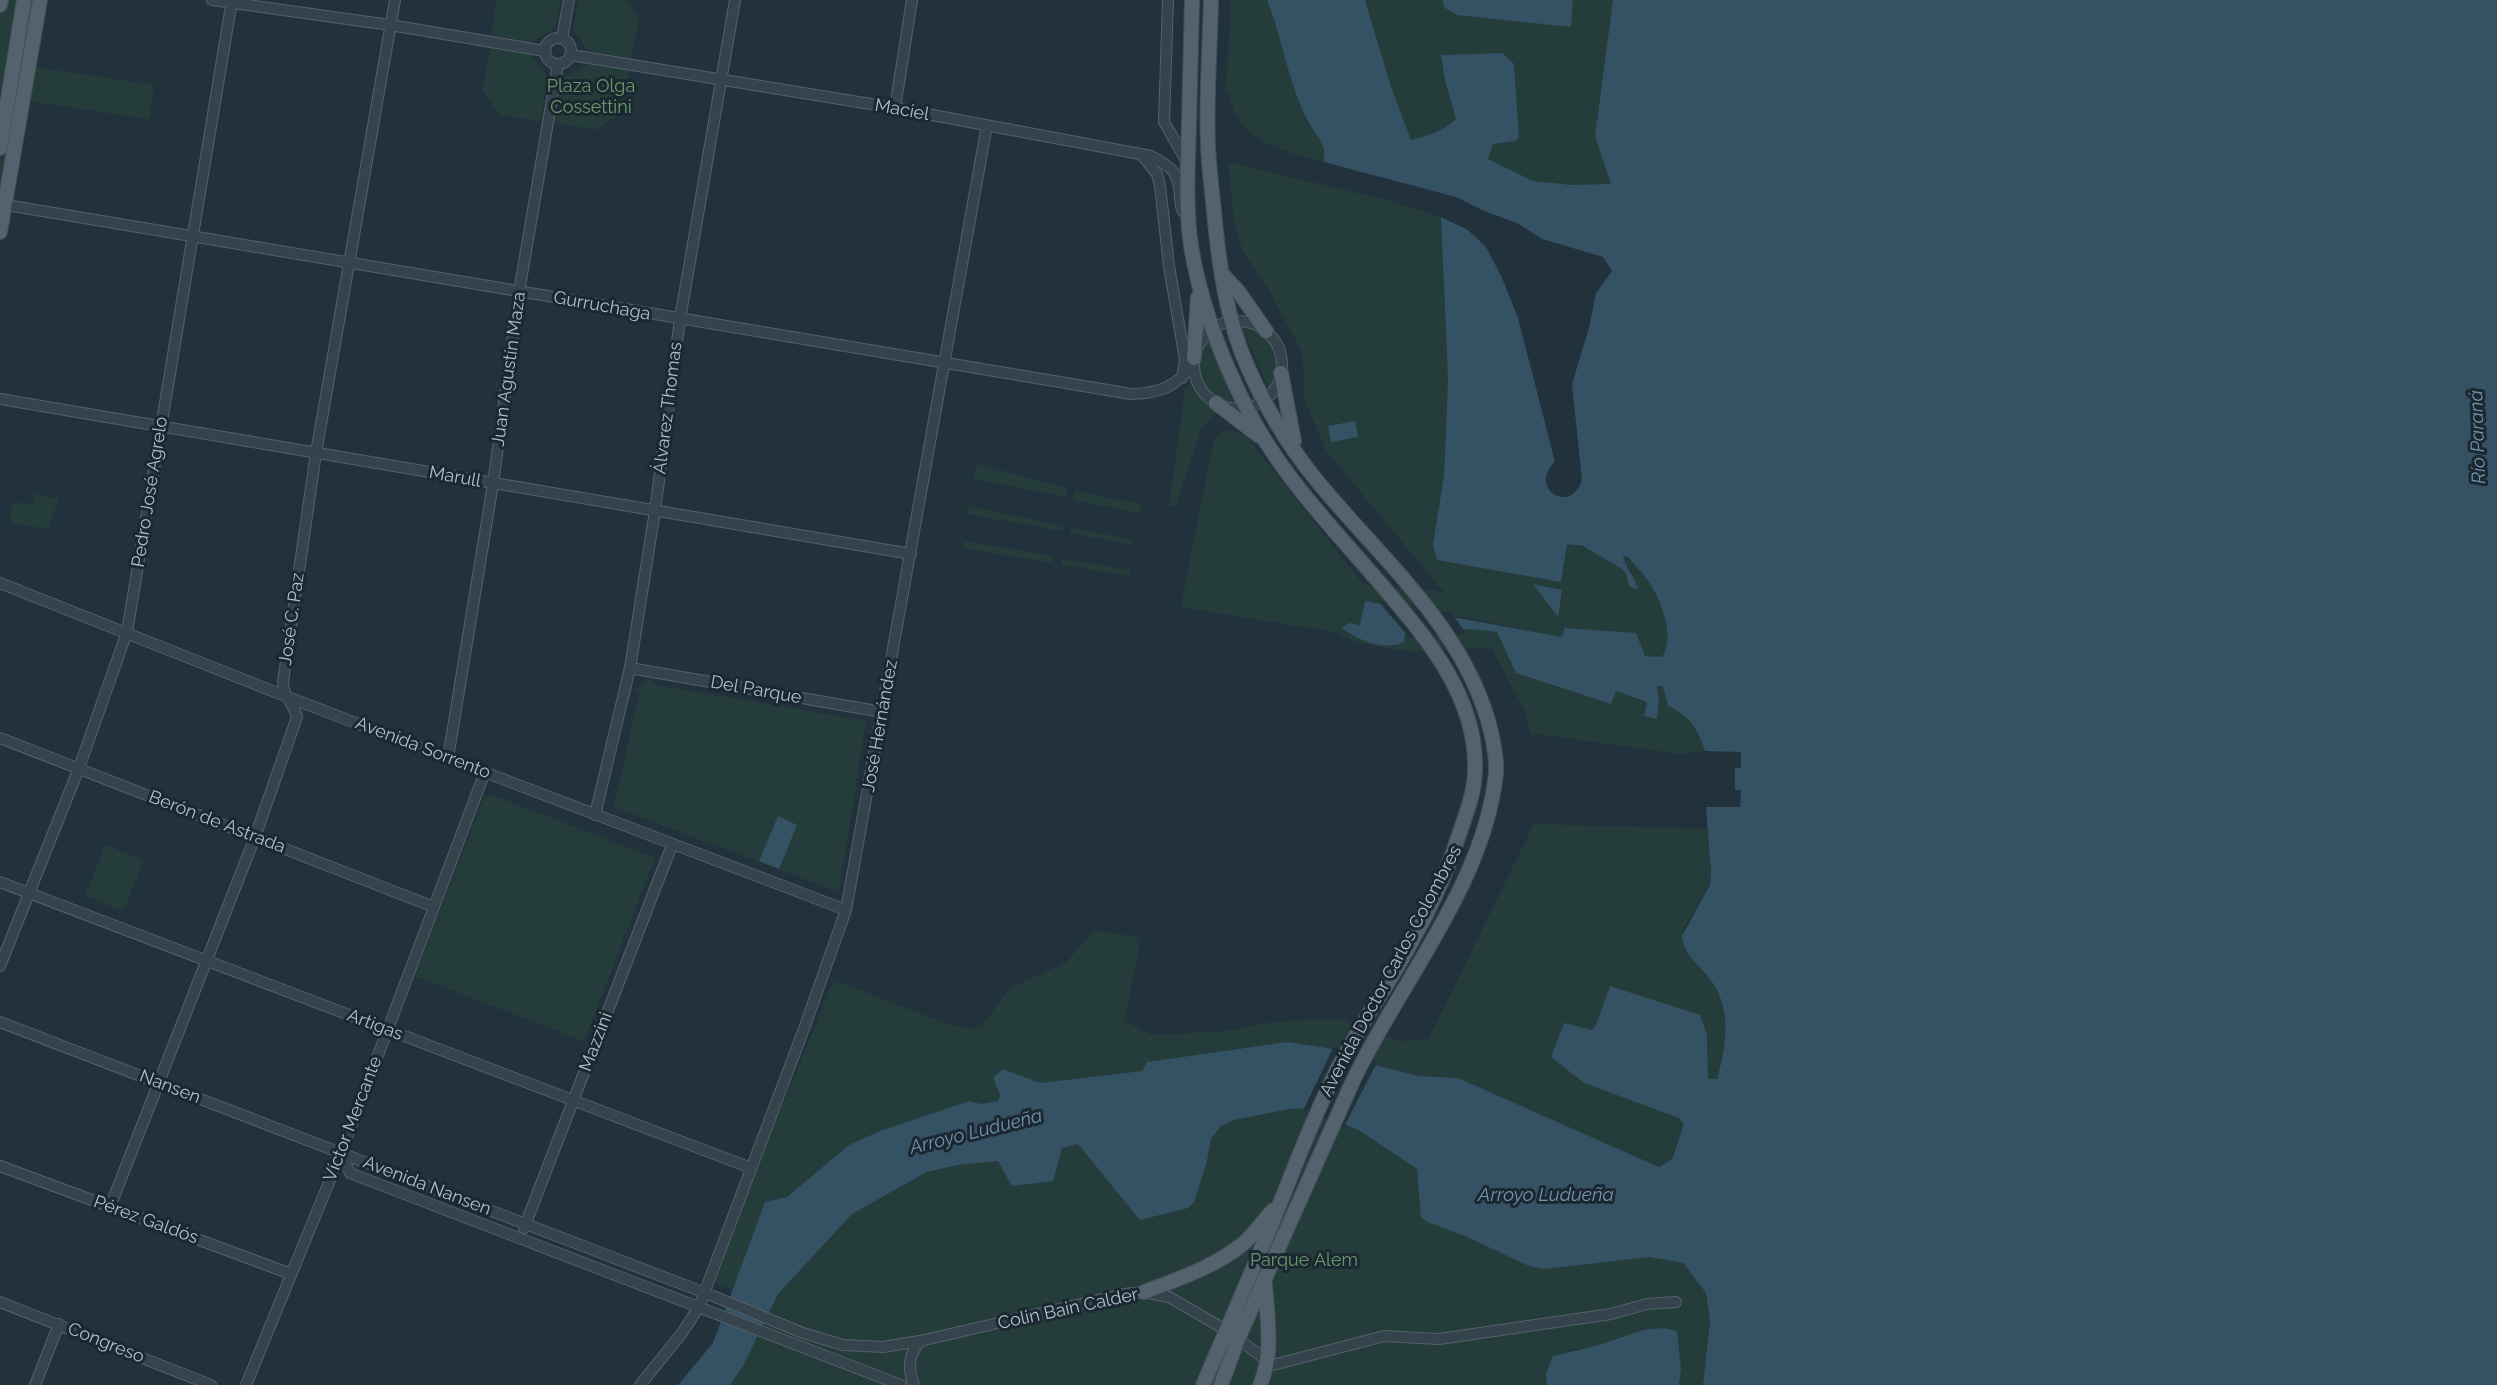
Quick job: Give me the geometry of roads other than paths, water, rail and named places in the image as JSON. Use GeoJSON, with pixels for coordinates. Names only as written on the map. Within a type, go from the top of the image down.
{"type":"FeatureCollection","features":[{"type":"Feature","properties":{"kind":"main road"},"geometry":{"type":"LineString","coordinates":[[0,148],[24,0]]}},
{"type":"Feature","properties":{"kind":"main road"},"geometry":{"type":"LineString","coordinates":[[0,233],[2,205],[40,0]]}},
{"type":"Feature","properties":{"kind":"main road","name":"Avenida Doctor Carlos Colombres"},"geometry":{"type":"LineString","coordinates":[[1192,0],[1187,162],[1191,242],[1199,286],[1212,329],[1246,408],[1263,439],[1311,502],[1426,639],[1444,665],[1468,719],[1475,770],[1473,790],[1456,846],[1412,942],[1369,1010],[1334,1076],[1300,1150],[1203,1385]]}},
{"type":"Feature","properties":{"kind":"main road","name":"Avenida Doctor Carlos Colombres"},"geometry":{"type":"LineString","coordinates":[[1211,0],[1208,145],[1231,322],[1264,401],[1295,450],[1451,641],[1477,691],[1488,720],[1495,751],[1496,771],[1484,829],[1476,851],[1428,949],[1363,1058],[1238,1339],[1221,1385]]}},
{"type":"Feature","properties":{"kind":"main road"},"geometry":{"type":"LineString","coordinates":[[1223,275],[1238,291],[1266,331]]}},
{"type":"Feature","properties":{"kind":"main road"},"geometry":{"type":"LineString","coordinates":[[1192,365],[1199,286]]}},
{"type":"Feature","properties":{"kind":"main road"},"geometry":{"type":"LineString","coordinates":[[1281,373],[1295,450]]}},
{"type":"Feature","properties":{"kind":"main road"},"geometry":{"type":"LineString","coordinates":[[1216,403],[1263,439]]}},
{"type":"Feature","properties":{"kind":"main road"},"geometry":{"type":"LineString","coordinates":[[1144,1292],[1195,1272],[1224,1257],[1245,1242],[1281,1201]]}},
{"type":"Feature","properties":{"kind":"main road"},"geometry":{"type":"LineString","coordinates":[[1260,1385],[1268,1363],[1269,1346],[1265,1280]]}},
{"type":"Feature","properties":{"kind":"street"},"geometry":{"type":"LineString","coordinates":[[212,0],[390,25],[545,51]]}},
{"type":"Feature","properties":{"kind":"street","name":"José C. Paz"},"geometry":{"type":"LineString","coordinates":[[110,1207],[255,837],[297,717],[295,706],[285,696],[283,682],[316,453],[395,0]]}},
{"type":"Feature","properties":{"kind":"street"},"geometry":{"type":"LineString","coordinates":[[562,38],[569,0]]}},
{"type":"Feature","properties":{"kind":"street","name":"Álvarez Thomas"},"geometry":{"type":"LineString","coordinates":[[595,815],[629,668],[655,511],[680,319],[735,0]]}},
{"type":"Feature","properties":{"kind":"street"},"geometry":{"type":"LineString","coordinates":[[895,108],[912,0]]}},
{"type":"Feature","properties":{"kind":"street"},"geometry":{"type":"LineString","coordinates":[[1168,0],[1164,122],[1187,162]]}},
{"type":"Feature","properties":{"kind":"street","name":"Pedro José Agrelo"},"geometry":{"type":"LineString","coordinates":[[0,966],[79,768],[127,632],[232,2]]}},
{"type":"Feature","properties":{"kind":"street"},"geometry":{"type":"LineString","coordinates":[[562,38],[571,47],[571,55],[558,64],[549,60],[545,51],[553,39],[562,38]]}},
{"type":"Feature","properties":{"kind":"street","name":"Maciel"},"geometry":{"type":"LineString","coordinates":[[571,55],[895,108],[1140,153],[1165,163],[1176,173],[1180,186],[1181,209],[1190,221]]}},
{"type":"Feature","properties":{"kind":"street","name":"Juan Agustín Maza"},"geometry":{"type":"LineString","coordinates":[[448,758],[493,484],[519,292],[558,64]]}},
{"type":"Feature","properties":{"kind":"street","name":"José Hernández"},"geometry":{"type":"LineString","coordinates":[[640,1385],[682,1333],[699,1307],[846,910],[987,125]]}},
{"type":"Feature","properties":{"kind":"street"},"geometry":{"type":"LineString","coordinates":[[1140,153],[1157,174],[1169,266],[1192,365],[1206,396],[1227,408],[1246,408],[1264,401],[1278,383],[1281,373],[1278,346],[1266,331],[1255,325],[1231,322],[1212,329]]}},
{"type":"Feature","properties":{"kind":"street","name":"Gurruchaga"},"geometry":{"type":"LineString","coordinates":[[2,205],[1131,394],[1151,393],[1182,380],[1192,365],[1200,342],[1212,329]]}},
{"type":"Feature","properties":{"kind":"street","name":"Marull"},"geometry":{"type":"LineString","coordinates":[[0,399],[911,554]]}},
{"type":"Feature","properties":{"kind":"street","name":"Avenida Sorrento"},"geometry":{"type":"LineString","coordinates":[[0,583],[285,696],[846,910]]}},
{"type":"Feature","properties":{"kind":"street","name":"Del Parque"},"geometry":{"type":"LineString","coordinates":[[629,668],[882,712]]}},
{"type":"Feature","properties":{"kind":"street","name":"Berón de Astrada"},"geometry":{"type":"LineString","coordinates":[[0,737],[434,907]]}},
{"type":"Feature","properties":{"kind":"street","name":"Víctor Mercante"},"geometry":{"type":"LineString","coordinates":[[246,1385],[341,1153],[485,772]]}},
{"type":"Feature","properties":{"kind":"street","name":"Mazzini"},"geometry":{"type":"LineString","coordinates":[[520,1238],[672,845]]}},
{"type":"Feature","properties":{"kind":"street","name":"Artigas"},"geometry":{"type":"LineString","coordinates":[[0,881],[751,1168]]}},
{"type":"Feature","properties":{"kind":"street","name":"Nansen"},"geometry":{"type":"LineString","coordinates":[[0,1022],[341,1153]]}},
{"type":"Feature","properties":{"kind":"street","name":"Avenida Nansen"},"geometry":{"type":"LineString","coordinates":[[341,1153],[705,1293],[803,1334],[843,1345],[883,1347],[934,1337]]}},
{"type":"Feature","properties":{"kind":"street","name":"Avenida Nansen"},"geometry":{"type":"LineString","coordinates":[[341,1153],[350,1173],[901,1385]]}},
{"type":"Feature","properties":{"kind":"street","name":"Pérez Galdós"},"geometry":{"type":"LineString","coordinates":[[0,1166],[291,1274]]}},
{"type":"Feature","properties":{"kind":"street","name":"Colin Bain Calder"},"geometry":{"type":"LineString","coordinates":[[934,1337],[1124,1294],[1144,1292],[1169,1297],[1226,1330],[1268,1363]]}},
{"type":"Feature","properties":{"kind":"street","name":"Congreso"},"geometry":{"type":"LineString","coordinates":[[0,1302],[211,1385]]}},
{"type":"Feature","properties":{"kind":"street"},"geometry":{"type":"LineString","coordinates":[[1268,1363],[1273,1365],[1384,1336],[1439,1339],[1611,1314],[1647,1304],[1676,1302]]}},
{"type":"Feature","properties":{"kind":"street"},"geometry":{"type":"LineString","coordinates":[[35,1385],[60,1324]]}},
{"type":"Feature","properties":{"kind":"street"},"geometry":{"type":"LineString","coordinates":[[914,1385],[909,1364],[919,1341]]}},
{"type":"Feature","properties":{"kind":"water"},"geometry":{"type":"Polygon","coordinates":[[[1267,0],[1365,0],[1391,87],[1411,140],[1441,130],[1456,119],[1441,55],[1502,53],[1514,64],[1519,137],[1515,141],[1493,144],[1488,159],[1533,181],[1572,185],[1611,184],[1595,136],[1613,0],[2497,0],[2497,1385],[1703,1385],[1710,1321],[1706,1293],[1683,1263],[1649,1257],[1544,1269],[1529,1266],[1465,1236],[1427,1222],[1421,1217],[1417,1169],[1360,1131],[1308,1108],[1234,1120],[1221,1126],[1211,1139],[1194,1202],[1188,1208],[1140,1220],[1078,1144],[1062,1148],[1053,1181],[1012,1186],[998,1161],[958,1165],[927,1172],[852,1214],[778,1294],[743,1366],[730,1385],[678,1385],[713,1343],[765,1202],[787,1197],[849,1145],[880,1131],[969,1101],[981,1104],[998,1101],[1000,1095],[993,1078],[1003,1069],[1040,1083],[1142,1071],[1147,1062],[1287,1042],[1328,1048],[1375,1065],[1419,1076],[1458,1078],[1659,1167],[1672,1159],[1684,1124],[1679,1118],[1584,1083],[1551,1057],[1564,1023],[1592,1030],[1610,986],[1700,1015],[1707,1035],[1708,1079],[1717,1079],[1725,1042],[1725,1017],[1718,993],[1686,949],[1682,936],[1710,885],[1706,807],[1740,807],[1741,790],[1735,790],[1735,768],[1741,768],[1741,752],[1705,751],[1692,724],[1668,706],[1663,686],[1657,686],[1657,719],[1644,716],[1647,702],[1616,691],[1611,704],[1516,673],[1497,632],[1470,629],[1405,634],[1404,642],[1389,646],[1355,637],[1342,628],[1349,623],[1360,625],[1365,601],[1562,637],[1565,628],[1636,633],[1645,656],[1662,657],[1666,648],[1667,627],[1661,606],[1646,578],[1627,556],[1623,556],[1638,589],[1629,587],[1627,576],[1622,569],[1583,546],[1567,544],[1561,582],[1437,560],[1433,544],[1444,475],[1448,380],[1441,217],[1468,230],[1486,247],[1502,278],[1518,318],[1555,462],[1548,472],[1548,489],[1561,497],[1577,491],[1582,480],[1572,384],[1589,328],[1596,293],[1612,271],[1603,257],[1542,239],[1517,223],[1456,197],[1324,162],[1323,145],[1309,123],[1296,93],[1267,0]]]}},
{"type":"Feature","properties":{"kind":"water"},"geometry":{"type":"Polygon","coordinates":[[[1442,0],[1573,0],[1571,27],[1457,15],[1445,8],[1442,0]]]}},
{"type":"Feature","properties":{"kind":"water"},"geometry":{"type":"Polygon","coordinates":[[[1355,421],[1358,437],[1331,442],[1328,426],[1355,421]]]}},
{"type":"Feature","properties":{"kind":"water"},"geometry":{"type":"Polygon","coordinates":[[[1533,584],[1562,590],[1558,617],[1533,584]]]}},
{"type":"Feature","properties":{"kind":"water"},"geometry":{"type":"Polygon","coordinates":[[[778,816],[797,825],[779,869],[759,861],[778,816]]]}},
{"type":"Feature","properties":{"kind":"water"},"geometry":{"type":"Polygon","coordinates":[[[1663,1328],[1677,1331],[1681,1369],[1679,1385],[1547,1385],[1546,1374],[1553,1356],[1599,1345],[1643,1330],[1663,1328]]]}},
{"type":"Feature","properties":{"kind":"park label","name":"Plaza Olga Cossettini"},"geometry":{"type":"Point","coordinates":[591,98]}},
{"type":"Feature","properties":{"kind":"park label","name":"Parque Alem"},"geometry":{"type":"Point","coordinates":[1304,1261]}},
{"type":"Feature","properties":{"kind":"water label","name":"Río Paraná"},"geometry":{"type":"Point","coordinates":[2478,437]}},
{"type":"Feature","properties":{"kind":"water label","name":"Arroyo Ludueña"},"geometry":{"type":"Point","coordinates":[976,1132]}},
{"type":"Feature","properties":{"kind":"water label","name":"Arroyo Ludueña"},"geometry":{"type":"Point","coordinates":[1546,1195]}}]}
